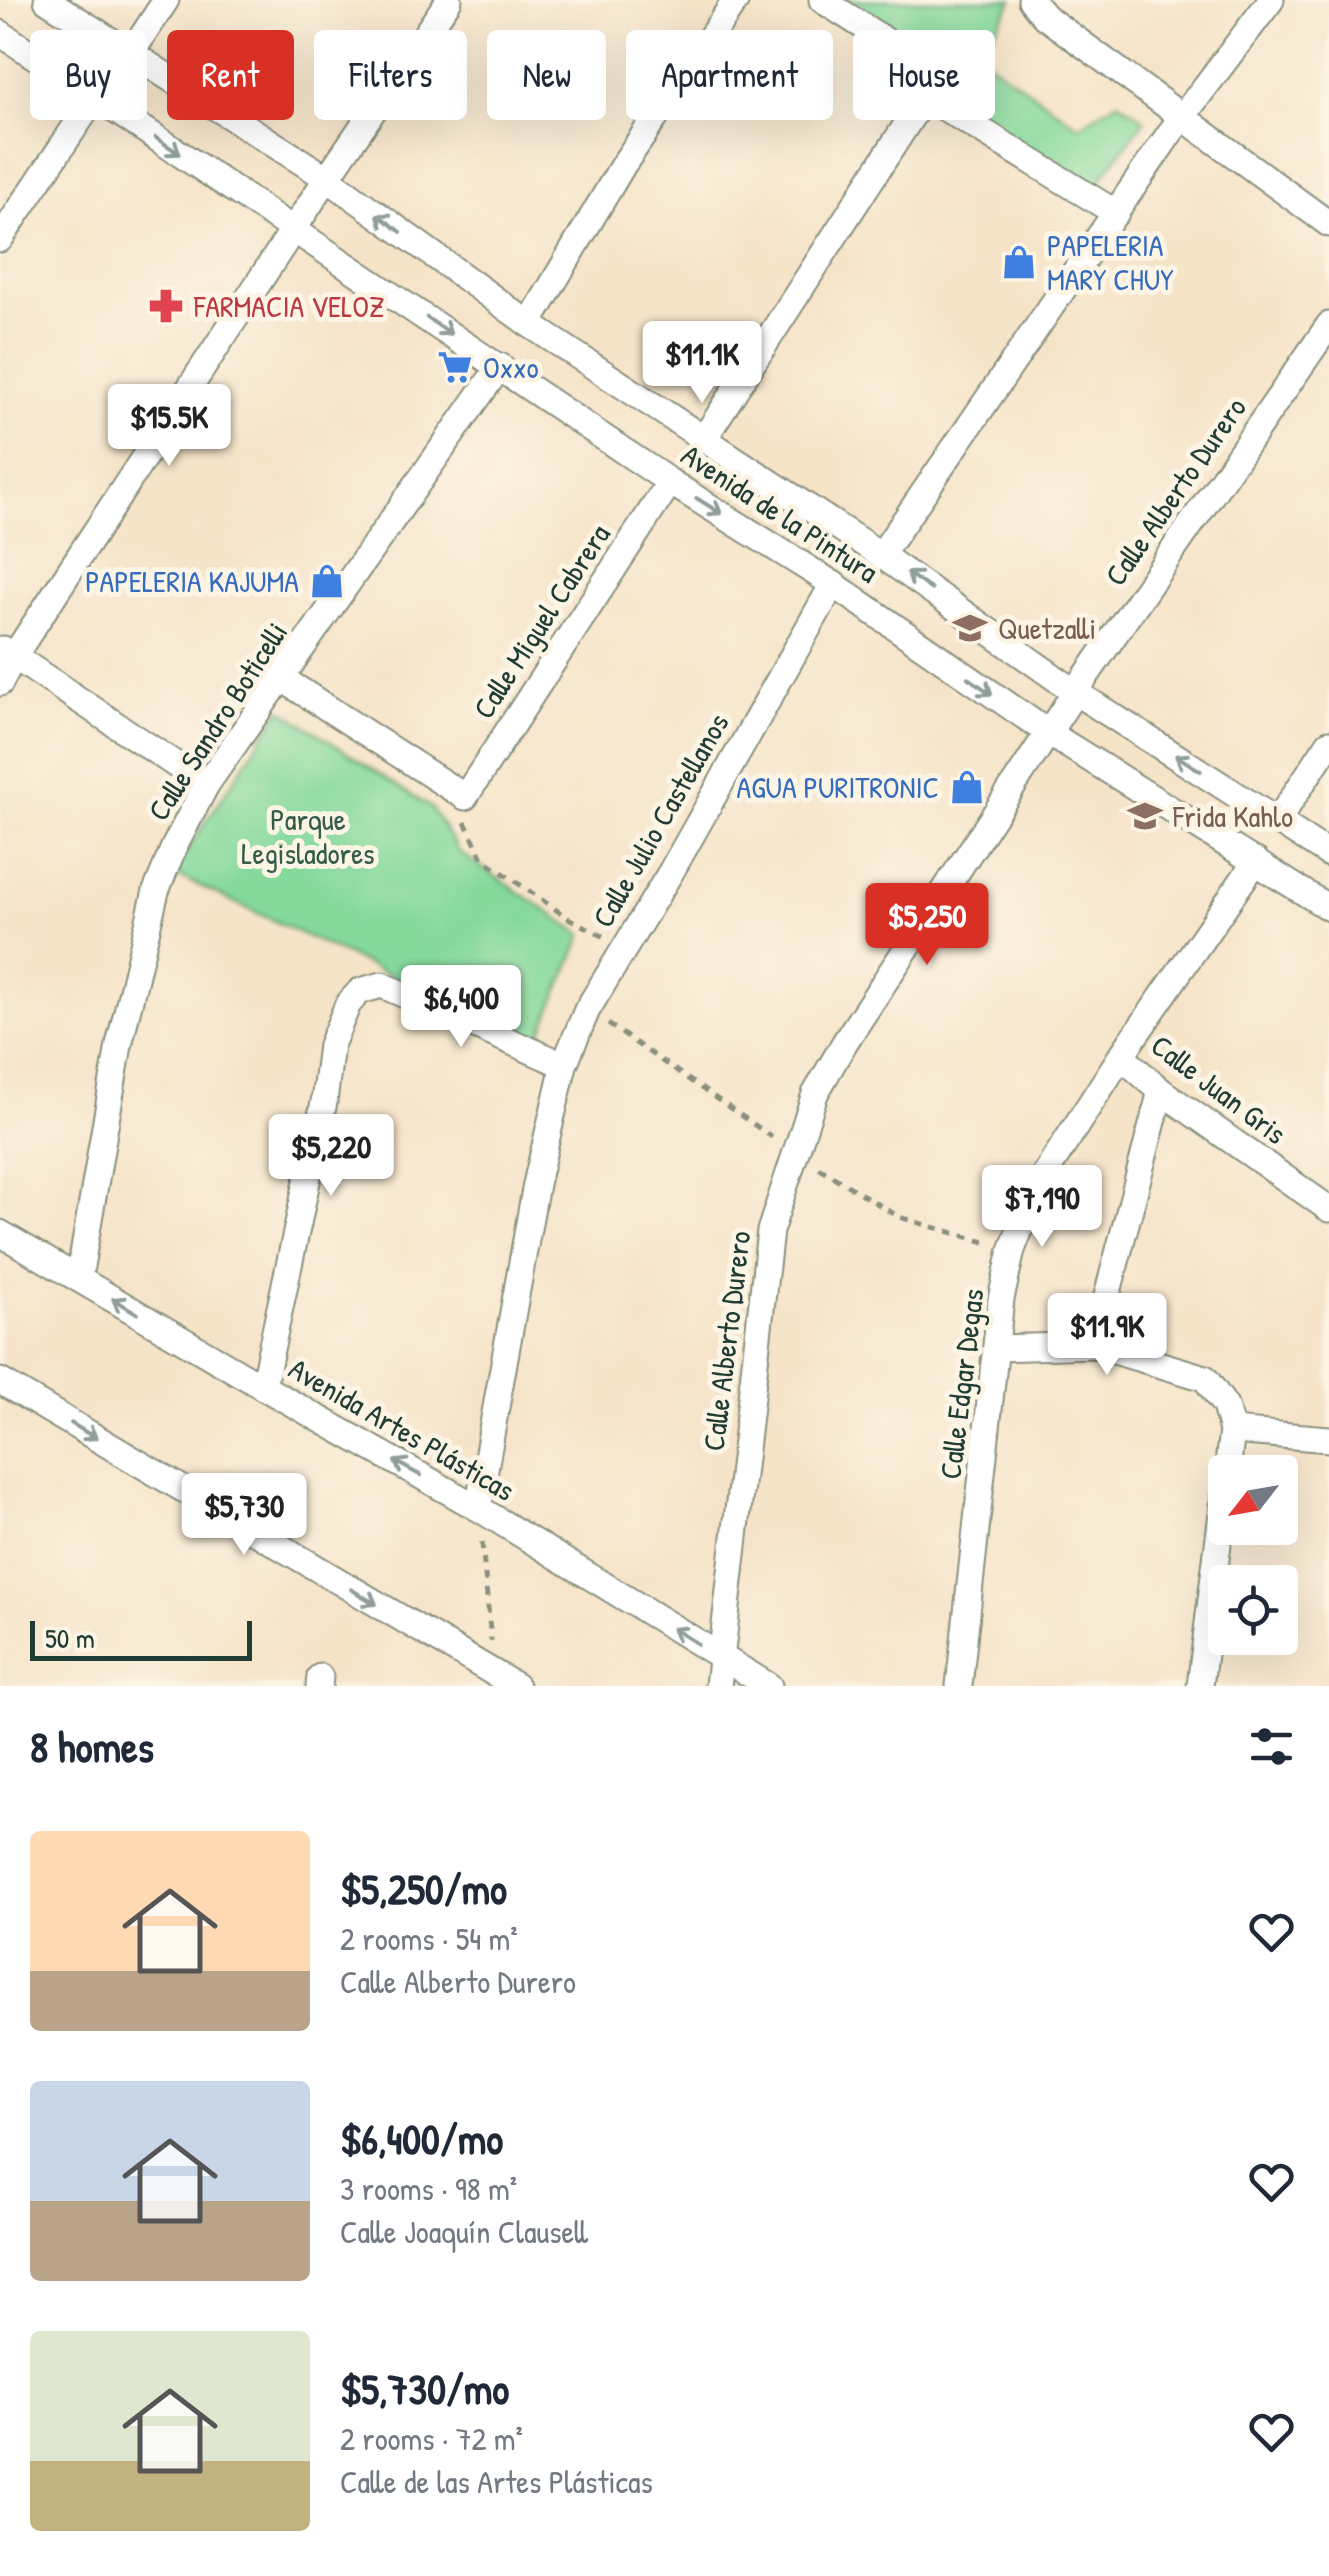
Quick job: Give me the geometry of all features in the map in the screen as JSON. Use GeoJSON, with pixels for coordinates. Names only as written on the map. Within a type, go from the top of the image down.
{"type":"FeatureCollection","features":[{"type":"Feature","properties":{"kind":"street","name":"Avenida de la Pintura"},"geometry":{"type":"LineString","coordinates":[[47,0],[92,30]]}},
{"type":"Feature","properties":{"kind":"street"},"geometry":{"type":"LineString","coordinates":[[146,30],[166,0]]}},
{"type":"Feature","properties":{"kind":"street"},"geometry":{"type":"LineString","coordinates":[[0,682],[7,651],[449,0]]}},
{"type":"Feature","properties":{"kind":"street"},"geometry":{"type":"LineString","coordinates":[[529,324],[622,166],[736,0]]}},
{"type":"Feature","properties":{"kind":"street"},"geometry":{"type":"LineString","coordinates":[[822,0],[869,30]]}},
{"type":"Feature","properties":{"kind":"street"},"geometry":{"type":"LineString","coordinates":[[1031,0],[1044,16],[1329,224]]}},
{"type":"Feature","properties":{"kind":"street"},"geometry":{"type":"LineString","coordinates":[[881,555],[1183,116],[1271,0]]}},
{"type":"Feature","properties":{"kind":"street","name":"Avenida de la Pintura"},"geometry":{"type":"LineString","coordinates":[[0,33],[30,53]]}},
{"type":"Feature","properties":{"kind":"street","name":"Avenida de la Pintura"},"geometry":{"type":"LineString","coordinates":[[147,66],[327,178],[529,324],[881,555],[1074,692],[1329,854]]}},
{"type":"Feature","properties":{"kind":"street"},"geometry":{"type":"LineString","coordinates":[[0,239],[80,120]]}},
{"type":"Feature","properties":{"kind":"street","name":"Avenida de la Pintura"},"geometry":{"type":"LineString","coordinates":[[129,120],[670,482],[833,584],[1050,734],[1329,908]]}},
{"type":"Feature","properties":{"kind":"street"},"geometry":{"type":"LineString","coordinates":[[703,440],[910,120]]}},
{"type":"Feature","properties":{"kind":"street"},"geometry":{"type":"LineString","coordinates":[[964,120],[1116,213]]}},
{"type":"Feature","properties":{"kind":"street","name":"Calle Alberto Durero"},"geometry":{"type":"LineString","coordinates":[[718,1686],[770,1231],[816,1094],[845,1042],[1074,692],[1329,325]]}},
{"type":"Feature","properties":{"kind":"street","name":"Calle Sandro Boticelli"},"geometry":{"type":"LineString","coordinates":[[79,1278],[119,1045],[156,891],[174,847],[206,785],[500,366]]}},
{"type":"Feature","properties":{"kind":"street","name":"Calle Miguel Cabrera"},"geometry":{"type":"LineString","coordinates":[[465,796],[670,482]]}},
{"type":"Feature","properties":{"kind":"street","name":"Calle Julio Castellanos"},"geometry":{"type":"LineString","coordinates":[[478,1508],[536,1184],[564,1065],[587,1010],[672,870],[833,584]]}},
{"type":"Feature","properties":{"kind":"street"},"geometry":{"type":"LineString","coordinates":[[7,651],[206,785]]}},
{"type":"Feature","properties":{"kind":"street"},"geometry":{"type":"LineString","coordinates":[[281,678],[465,796]]}},
{"type":"Feature","properties":{"kind":"street"},"geometry":{"type":"LineString","coordinates":[[1278,820],[1329,743]]}},
{"type":"Feature","properties":{"kind":"street","name":"Calle Edgar Degas"},"geometry":{"type":"LineString","coordinates":[[960,1686],[1001,1299],[1012,1250],[1036,1188],[1120,1056],[1256,861]]}},
{"type":"Feature","properties":{"kind":"street"},"geometry":{"type":"LineString","coordinates":[[263,1388],[324,1102],[331,1045],[348,1004],[360,991],[382,985],[564,1065]]}},
{"type":"Feature","properties":{"kind":"street","name":"Calle Juan Gris"},"geometry":{"type":"LineString","coordinates":[[1120,1056],[1161,1091],[1329,1209]]}},
{"type":"Feature","properties":{"kind":"street"},"geometry":{"type":"LineString","coordinates":[[1094,1345],[1161,1091]]}},
{"type":"Feature","properties":{"kind":"street","name":"Avenida Artes Plásticas"},"geometry":{"type":"LineString","coordinates":[[0,1234],[478,1508],[769,1686]]}},
{"type":"Feature","properties":{"kind":"street"},"geometry":{"type":"LineString","coordinates":[[997,1348],[1094,1345],[1205,1378],[1228,1419],[1227,1455]]}},
{"type":"Feature","properties":{"kind":"street"},"geometry":{"type":"LineString","coordinates":[[0,1381],[501,1682]]}},
{"type":"Feature","properties":{"kind":"street"},"geometry":{"type":"LineString","coordinates":[[1228,1419],[1329,1439]]}},
{"type":"Feature","properties":{"kind":"street"},"geometry":{"type":"LineString","coordinates":[[1200,1686],[1218,1545]]}},
{"type":"Feature","properties":{"kind":"path"},"geometry":{"type":"LineString","coordinates":[[465,796],[465,824],[482,859],[568,918],[623,947]]}},
{"type":"Feature","properties":{"kind":"path"},"geometry":{"type":"LineString","coordinates":[[478,1508],[501,1682]]}},
{"type":"Feature","properties":{"kind":"green space"},"geometry":{"type":"Polygon","coordinates":[[[836,0],[1013,0],[995,31],[867,30],[836,0]]]}},
{"type":"Feature","properties":{"kind":"green space"},"geometry":{"type":"Polygon","coordinates":[[[995,67],[1079,126],[1118,101],[1145,120],[1091,192],[982,120],[995,120],[995,67]]]}},
{"type":"Feature","properties":{"kind":"green space","name":"Parque Legisladores"},"geometry":{"type":"Polygon","coordinates":[[[281,709],[431,808],[459,852],[583,935],[536,1044],[172,873],[281,709]]]}},
{"type":"Feature","properties":{"kind":"place","name":"PAPELERIA MARY CHUY"},"geometry":{"type":"Point","coordinates":[1019,262]}},
{"type":"Feature","properties":{"kind":"place","name":"FARMACIA VELOZ"},"geometry":{"type":"Point","coordinates":[166,306]}},
{"type":"Feature","properties":{"kind":"place","name":"Oxxo"},"geometry":{"type":"Point","coordinates":[455,367]}},
{"type":"Feature","properties":{"kind":"place","name":"PAPELERIA KAJUMA"},"geometry":{"type":"Point","coordinates":[327,581]}},
{"type":"Feature","properties":{"kind":"place","name":"Quetzalli"},"geometry":{"type":"Point","coordinates":[970,628]}},
{"type":"Feature","properties":{"kind":"place","name":"AGUA PURITRONIC"},"geometry":{"type":"Point","coordinates":[967,787]}},
{"type":"Feature","properties":{"kind":"place","name":"Frida Kahlo"},"geometry":{"type":"Point","coordinates":[1145,816]}}]}
